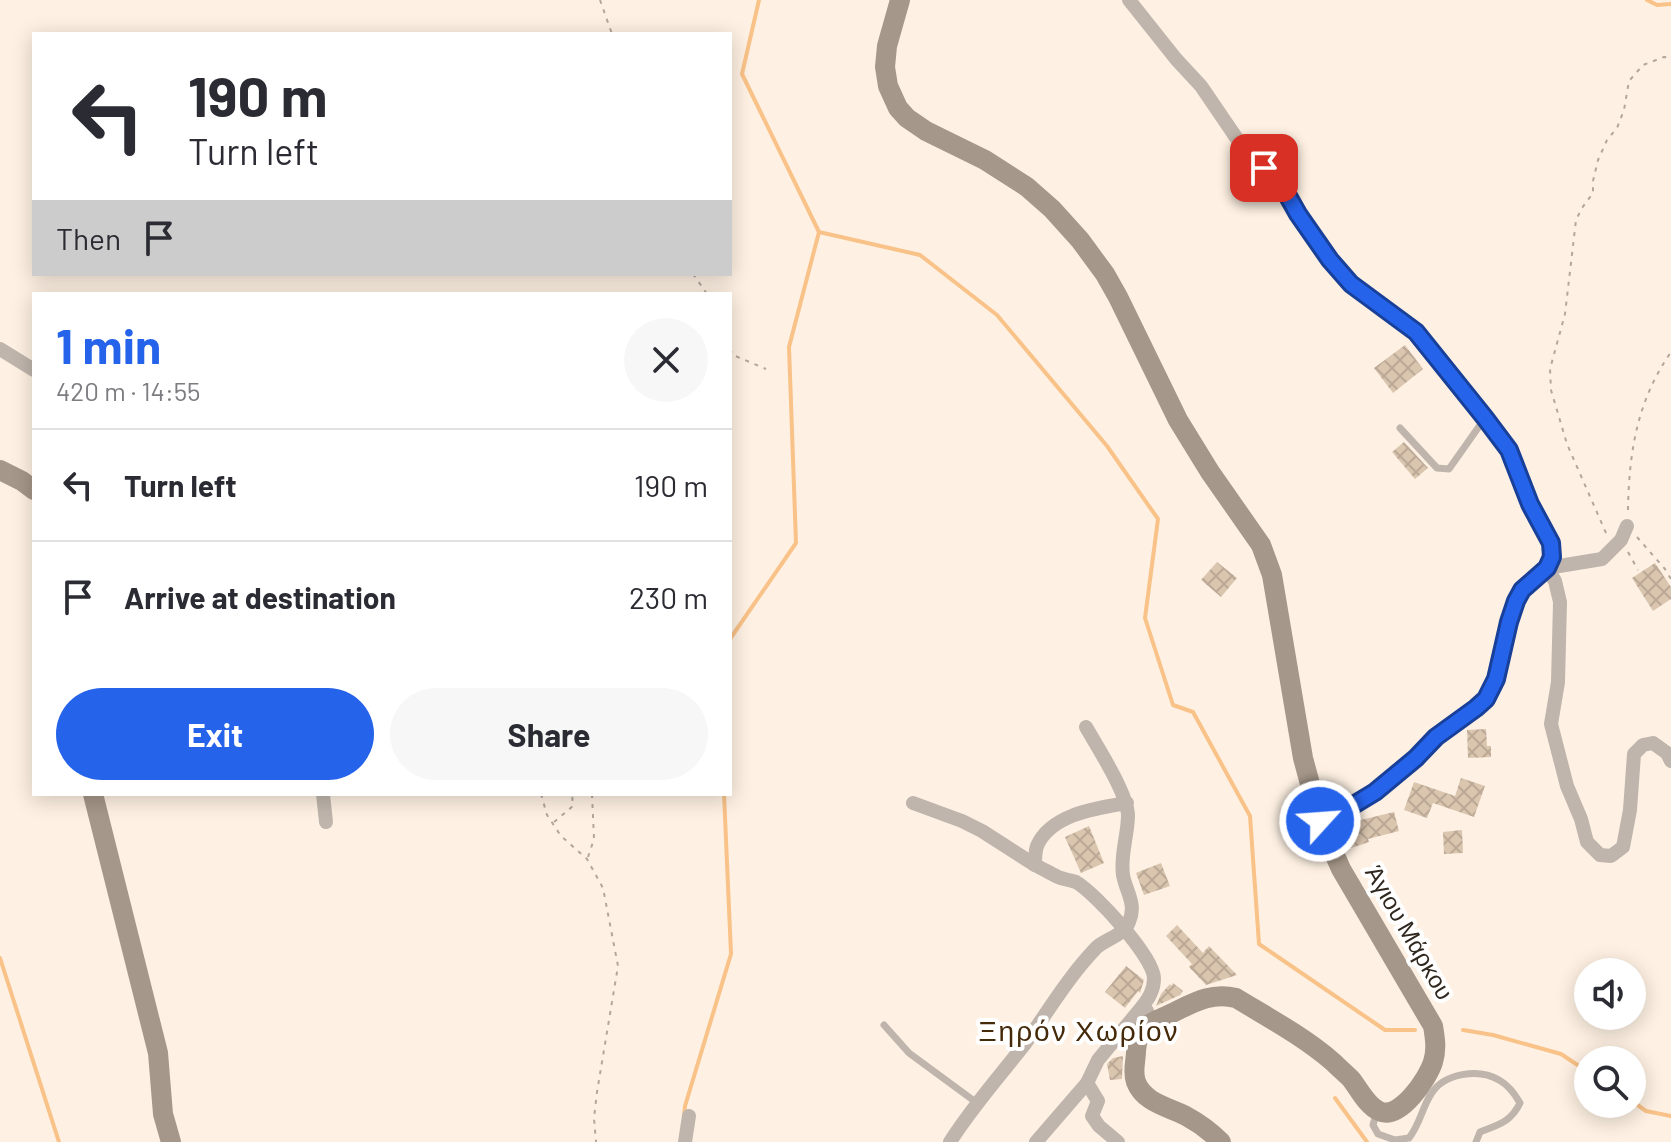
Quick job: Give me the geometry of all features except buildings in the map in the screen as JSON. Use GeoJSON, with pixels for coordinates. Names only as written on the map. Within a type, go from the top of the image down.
{"type":"FeatureCollection","features":[{"type":"Feature","properties":{"kind":"street","name":"Άγιου Μάρκου"},"geometry":{"type":"LineString","coordinates":[[900,0],[887,46],[885,67],[888,86],[898,108],[926,131],[985,160],[1027,187],[1080,240],[1118,297],[1178,420],[1261,545],[1272,575],[1303,758],[1320,821],[1347,880],[1433,1026],[1436,1045],[1433,1061],[1416,1093],[1391,1112],[1377,1111]]}},
{"type":"Feature","properties":{"kind":"street"},"geometry":{"type":"LineString","coordinates":[[1129,0],[1201,86],[1248,155],[1280,182],[1330,260],[1351,284],[1416,332],[1485,418],[1509,450],[1530,504],[1551,543],[1552,557],[1547,568],[1522,590],[1516,601],[1496,679],[1486,699],[1436,737],[1375,792],[1320,821]]}},
{"type":"Feature","properties":{"kind":"street"},"geometry":{"type":"LineString","coordinates":[[0,349],[32,369]]}},
{"type":"Feature","properties":{"kind":"street"},"geometry":{"type":"LineString","coordinates":[[0,470],[32,488]]}},
{"type":"Feature","properties":{"kind":"street"},"geometry":{"type":"LineString","coordinates":[[1547,568],[1602,559],[1621,538]]}},
{"type":"Feature","properties":{"kind":"street"},"geometry":{"type":"LineString","coordinates":[[1547,568],[1555,581],[1560,602],[1558,682],[1551,724],[1567,786],[1587,842],[1600,855],[1611,856],[1623,847],[1630,810],[1634,754],[1643,745],[1653,743],[1667,753],[1671,761]]}},
{"type":"Feature","properties":{"kind":"street"},"geometry":{"type":"LineString","coordinates":[[950,1142],[1079,967],[1095,949],[1125,930],[1131,918],[1132,900],[1123,875],[1122,855],[1128,819],[1127,803],[1086,727]]}},
{"type":"Feature","properties":{"kind":"street"},"geometry":{"type":"LineString","coordinates":[[94,796],[158,1053],[163,1114],[171,1142]]}},
{"type":"Feature","properties":{"kind":"street"},"geometry":{"type":"LineString","coordinates":[[323,796],[326,822]]}},
{"type":"Feature","properties":{"kind":"street"},"geometry":{"type":"LineString","coordinates":[[913,803],[962,821],[1035,865],[1075,882],[1095,897],[1125,930],[1142,952],[1153,971],[1154,980],[1149,1014],[1137,1040],[1134,1071],[1137,1084],[1143,1094],[1200,1124],[1221,1142]]}},
{"type":"Feature","properties":{"kind":"street"},"geometry":{"type":"LineString","coordinates":[[1035,865],[1035,849],[1057,824],[1093,808],[1127,803]]}},
{"type":"Feature","properties":{"kind":"street"},"geometry":{"type":"LineString","coordinates":[[1036,1142],[1087,1083],[1098,1060],[1122,1031],[1149,1014],[1210,996],[1236,998],[1323,1054],[1349,1077],[1377,1111]]}},
{"type":"Feature","properties":{"kind":"street"},"geometry":{"type":"LineString","coordinates":[[1122,1031],[1136,1055]]}},
{"type":"Feature","properties":{"kind":"street"},"geometry":{"type":"LineString","coordinates":[[1087,1083],[1098,1101],[1092,1116],[1118,1142]]}},
{"type":"Feature","properties":{"kind":"street"},"geometry":{"type":"LineString","coordinates":[[685,1142],[689,1116]]}},
{"type":"Feature","properties":{"kind":"lane"},"geometry":{"type":"LineString","coordinates":[[1400,428],[1437,468],[1449,469],[1485,418]]}},
{"type":"Feature","properties":{"kind":"lane"},"geometry":{"type":"LineString","coordinates":[[884,1025],[909,1053],[978,1103]]}},
{"type":"Feature","properties":{"kind":"lane"},"geometry":{"type":"LineString","coordinates":[[1377,1111],[1373,1125],[1378,1134],[1395,1140],[1409,1138],[1418,1127],[1431,1093],[1442,1081],[1465,1074],[1483,1074],[1499,1080],[1515,1093],[1520,1103],[1509,1120],[1480,1132],[1476,1142]]}},
{"type":"Feature","properties":{"kind":"path"},"geometry":{"type":"LineString","coordinates":[[600,0],[611,32]]}},
{"type":"Feature","properties":{"kind":"path"},"geometry":{"type":"LineString","coordinates":[[1638,570],[1567,444],[1551,390],[1550,369],[1565,314],[1576,220],[1593,193],[1598,160],[1621,119],[1629,81],[1635,72],[1643,65],[1664,57],[1671,58]]}},
{"type":"Feature","properties":{"kind":"path"},"geometry":{"type":"LineString","coordinates":[[1621,538],[1632,444],[1657,373],[1671,352]]}},
{"type":"Feature","properties":{"kind":"path"},"geometry":{"type":"LineString","coordinates":[[732,353],[766,369]]}},
{"type":"Feature","properties":{"kind":"path"},"geometry":{"type":"LineString","coordinates":[[1621,538],[1665,569],[1671,579]]}},
{"type":"Feature","properties":{"kind":"path"},"geometry":{"type":"LineString","coordinates":[[542,796],[547,815],[561,836],[587,859],[603,888],[618,966],[597,1092],[594,1118],[596,1142]]}},
{"type":"Feature","properties":{"kind":"path"},"geometry":{"type":"LineString","coordinates":[[553,823],[573,806],[572,796]]}},
{"type":"Feature","properties":{"kind":"path"},"geometry":{"type":"LineString","coordinates":[[587,859],[594,839],[592,796]]}},
{"type":"Feature","properties":{"kind":"waterway"},"geometry":{"type":"LineString","coordinates":[[732,636],[796,543],[789,347],[819,232],[742,74],[759,0]]}},
{"type":"Feature","properties":{"kind":"waterway"},"geometry":{"type":"LineString","coordinates":[[1647,0],[1657,5],[1671,4]]}},
{"type":"Feature","properties":{"kind":"waterway"},"geometry":{"type":"LineString","coordinates":[[819,232],[920,255],[997,315],[1107,446],[1158,519],[1145,618],[1173,705],[1193,712],[1250,816],[1259,944],[1385,1030],[1415,1030]]}},
{"type":"Feature","properties":{"kind":"waterway"},"geometry":{"type":"LineString","coordinates":[[684,1116],[731,954],[724,796]]}},
{"type":"Feature","properties":{"kind":"waterway"},"geometry":{"type":"LineString","coordinates":[[0,958],[59,1142]]}},
{"type":"Feature","properties":{"kind":"waterway"},"geometry":{"type":"LineString","coordinates":[[1463,1030],[1561,1054],[1574,1063]]}},
{"type":"Feature","properties":{"kind":"waterway"},"geometry":{"type":"LineString","coordinates":[[1335,1098],[1367,1142]]}},
{"type":"Feature","properties":{"kind":"waterway"},"geometry":{"type":"LineString","coordinates":[[1646,1111],[1671,1116]]}},
{"type":"Feature","properties":{"kind":"district","name":"Ξηρόν Χωρίον"},"geometry":{"type":"Point","coordinates":[1079,1031]}},
{"type":"Feature","properties":{"kind":"route"},"geometry":{"type":"LineString","coordinates":[[1264,168],[1280,182],[1330,260],[1351,284],[1416,332],[1485,418],[1509,450],[1530,504],[1551,543],[1552,557],[1547,568],[1522,590],[1516,601],[1496,679],[1486,699],[1436,737],[1375,792],[1320,821]]}}]}
